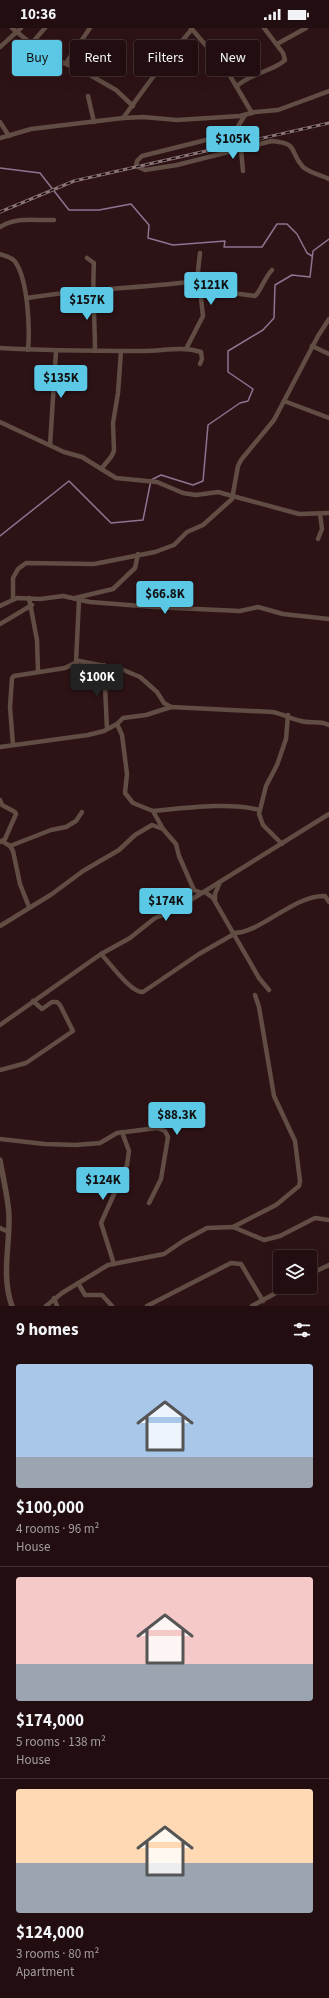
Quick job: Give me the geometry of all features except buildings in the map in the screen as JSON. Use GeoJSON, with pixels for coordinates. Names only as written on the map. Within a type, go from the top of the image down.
{"type":"FeatureCollection","features":[{"type":"Feature","properties":{"kind":"street"},"geometry":{"type":"LineString","coordinates":[[12,28],[26,40]]}},
{"type":"Feature","properties":{"kind":"street"},"geometry":{"type":"LineString","coordinates":[[0,47],[18,33],[21,28]]}},
{"type":"Feature","properties":{"kind":"street"},"geometry":{"type":"LineString","coordinates":[[34,40],[45,28]]}},
{"type":"Feature","properties":{"kind":"street"},"geometry":{"type":"LineString","coordinates":[[66,63],[90,28]]}},
{"type":"Feature","properties":{"kind":"street"},"geometry":{"type":"LineString","coordinates":[[238,86],[252,75],[284,61],[285,56],[264,28]]}},
{"type":"Feature","properties":{"kind":"street"},"geometry":{"type":"LineString","coordinates":[[277,44],[306,28]]}},
{"type":"Feature","properties":{"kind":"street"},"geometry":{"type":"LineString","coordinates":[[123,118],[161,66],[192,29],[213,53],[238,86],[252,113]]}},
{"type":"Feature","properties":{"kind":"street"},"geometry":{"type":"LineString","coordinates":[[62,61],[116,90],[133,106]]}},
{"type":"Feature","properties":{"kind":"street"},"geometry":{"type":"LineString","coordinates":[[0,138],[31,129],[123,118],[143,117],[178,120],[245,115],[278,110],[329,91]]}},
{"type":"Feature","properties":{"kind":"street"},"geometry":{"type":"LineString","coordinates":[[88,96],[94,122]]}},
{"type":"Feature","properties":{"kind":"street"},"geometry":{"type":"LineString","coordinates":[[245,115],[234,133],[142,156],[136,163],[136,166],[145,170],[177,165],[270,141],[285,142],[292,148],[305,168],[329,179]]}},
{"type":"Feature","properties":{"kind":"street"},"geometry":{"type":"LineString","coordinates":[[0,122],[9,136]]}},
{"type":"Feature","properties":{"kind":"street"},"geometry":{"type":"LineString","coordinates":[[241,149],[243,171]]}},
{"type":"Feature","properties":{"kind":"street"},"geometry":{"type":"LineString","coordinates":[[0,226],[20,219],[34,221],[54,220]]}},
{"type":"Feature","properties":{"kind":"street"},"geometry":{"type":"LineString","coordinates":[[186,349],[203,316],[199,281],[200,253]]}},
{"type":"Feature","properties":{"kind":"street"},"geometry":{"type":"LineString","coordinates":[[0,254],[13,259],[16,263],[26,298],[29,327],[28,350]]}},
{"type":"Feature","properties":{"kind":"street"},"geometry":{"type":"LineString","coordinates":[[87,258],[94,263],[92,291],[95,323],[95,351]]}},
{"type":"Feature","properties":{"kind":"street"},"geometry":{"type":"LineString","coordinates":[[201,296],[225,292],[255,296],[258,294],[263,281],[272,270]]}},
{"type":"Feature","properties":{"kind":"street"},"geometry":{"type":"LineString","coordinates":[[26,298],[199,281]]}},
{"type":"Feature","properties":{"kind":"street"},"geometry":{"type":"LineString","coordinates":[[13,598],[13,578],[18,569],[26,563],[94,564],[122,559],[138,554],[159,551],[174,545],[187,532],[203,525],[234,496],[235,480],[241,460],[274,420],[312,346],[329,320]]}},
{"type":"Feature","properties":{"kind":"street"},"geometry":{"type":"LineString","coordinates":[[312,346],[329,354]]}},
{"type":"Feature","properties":{"kind":"street"},"geometry":{"type":"LineString","coordinates":[[0,348],[56,351],[157,351],[186,349],[201,352],[202,359],[200,364]]}},
{"type":"Feature","properties":{"kind":"street"},"geometry":{"type":"LineString","coordinates":[[50,445],[56,351]]}},
{"type":"Feature","properties":{"kind":"street"},"geometry":{"type":"LineString","coordinates":[[101,469],[114,451],[113,423],[118,393],[121,351]]}},
{"type":"Feature","properties":{"kind":"street"},"geometry":{"type":"LineString","coordinates":[[284,401],[329,419]]}},
{"type":"Feature","properties":{"kind":"street"},"geometry":{"type":"LineString","coordinates":[[0,422],[64,452],[82,457],[116,478],[157,482],[188,494],[202,495],[216,491],[299,514],[329,513]]}},
{"type":"Feature","properties":{"kind":"street"},"geometry":{"type":"LineString","coordinates":[[318,539],[322,529],[320,514]]}},
{"type":"Feature","properties":{"kind":"street"},"geometry":{"type":"LineString","coordinates":[[73,598],[112,590],[135,568],[138,554]]}},
{"type":"Feature","properties":{"kind":"street"},"geometry":{"type":"LineString","coordinates":[[0,606],[13,598],[48,598],[63,596],[79,600],[154,607],[240,611],[258,607],[283,614],[329,619]]}},
{"type":"Feature","properties":{"kind":"street"},"geometry":{"type":"LineString","coordinates":[[30,598],[37,640],[38,671]]}},
{"type":"Feature","properties":{"kind":"street"},"geometry":{"type":"LineString","coordinates":[[76,662],[79,600]]}},
{"type":"Feature","properties":{"kind":"street"},"geometry":{"type":"LineString","coordinates":[[0,624],[32,605]]}},
{"type":"Feature","properties":{"kind":"street"},"geometry":{"type":"LineString","coordinates":[[13,745],[10,707],[12,678],[14,676],[38,671],[65,668],[76,662],[104,666],[135,674],[157,692],[164,703],[171,707]]}},
{"type":"Feature","properties":{"kind":"street"},"geometry":{"type":"LineString","coordinates":[[104,666],[107,728]]}},
{"type":"Feature","properties":{"kind":"street"},"geometry":{"type":"LineString","coordinates":[[0,747],[78,738],[97,733],[116,724],[124,717],[146,714],[171,707],[225,708],[274,712],[288,715],[302,722],[320,722],[329,724]]}},
{"type":"Feature","properties":{"kind":"street"},"geometry":{"type":"LineString","coordinates":[[282,844],[263,825],[259,815],[259,810],[266,786],[277,765],[286,739],[288,715]]}},
{"type":"Feature","properties":{"kind":"street"},"geometry":{"type":"LineString","coordinates":[[116,724],[122,736],[128,778],[124,789],[125,793],[133,803],[153,811],[199,807],[244,806],[259,810]]}},
{"type":"Feature","properties":{"kind":"street"},"geometry":{"type":"LineString","coordinates":[[0,800],[2,805],[16,812],[1,842],[10,846],[14,854],[20,884],[29,907]]}},
{"type":"Feature","properties":{"kind":"street"},"geometry":{"type":"LineString","coordinates":[[153,811],[163,829],[176,844],[179,856],[194,890],[211,895],[259,978],[269,990]]}},
{"type":"Feature","properties":{"kind":"street"},"geometry":{"type":"LineString","coordinates":[[10,846],[51,830],[66,827],[76,821],[82,812]]}},
{"type":"Feature","properties":{"kind":"street"},"geometry":{"type":"LineString","coordinates":[[0,1025],[101,954],[130,938],[155,918],[173,911],[328,815]]}},
{"type":"Feature","properties":{"kind":"street"},"geometry":{"type":"LineString","coordinates":[[0,926],[83,871],[119,850],[144,829],[152,825],[163,829]]}},
{"type":"Feature","properties":{"kind":"street"},"geometry":{"type":"LineString","coordinates":[[215,902],[215,894],[220,882]]}},
{"type":"Feature","properties":{"kind":"street"},"geometry":{"type":"LineString","coordinates":[[101,954],[128,984],[136,991],[143,992],[204,951],[233,934],[246,932],[275,914],[312,897],[325,896],[329,902]]}},
{"type":"Feature","properties":{"kind":"street"},"geometry":{"type":"LineString","coordinates":[[46,1306],[54,1298],[101,1268],[164,1254],[183,1241],[207,1228],[233,1227],[276,1205],[299,1186],[300,1181],[295,1141],[274,1096],[259,1006],[255,994]]}},
{"type":"Feature","properties":{"kind":"street"},"geometry":{"type":"LineString","coordinates":[[0,1070],[26,1062],[73,1031],[57,1002],[52,1002],[42,1009],[33,1001]]}},
{"type":"Feature","properties":{"kind":"street"},"geometry":{"type":"LineString","coordinates":[[0,1139],[45,1144],[76,1145],[100,1143],[122,1132],[157,1128],[165,1131],[168,1137],[161,1179],[148,1204]]}},
{"type":"Feature","properties":{"kind":"street"},"geometry":{"type":"LineString","coordinates":[[114,1264],[101,1223],[127,1165],[129,1151],[122,1132]]}},
{"type":"Feature","properties":{"kind":"street"},"geometry":{"type":"LineString","coordinates":[[0,1160],[9,1214],[6,1267],[12,1306]]}},
{"type":"Feature","properties":{"kind":"street"},"geometry":{"type":"LineString","coordinates":[[233,1227],[264,1240],[280,1236],[315,1218],[329,1220]]}},
{"type":"Feature","properties":{"kind":"street"},"geometry":{"type":"LineString","coordinates":[[0,1228],[9,1232]]}},
{"type":"Feature","properties":{"kind":"street"},"geometry":{"type":"LineString","coordinates":[[147,1306],[231,1263],[241,1264],[263,1301]]}},
{"type":"Feature","properties":{"kind":"street"},"geometry":{"type":"LineString","coordinates":[[317,1271],[329,1265]]}},
{"type":"Feature","properties":{"kind":"street"},"geometry":{"type":"LineString","coordinates":[[78,1283],[85,1296],[102,1295],[112,1306]]}},
{"type":"Feature","properties":{"kind":"street"},"geometry":{"type":"LineString","coordinates":[[252,1306],[275,1294]]}},
{"type":"Feature","properties":{"kind":"street"},"geometry":{"type":"LineString","coordinates":[[54,1298],[57,1306]]}},
{"type":"Feature","properties":{"kind":"waterway"},"geometry":{"type":"LineString","coordinates":[[0,168],[40,173],[69,210],[99,210],[131,204],[149,225],[148,238],[173,245],[225,241],[224,247],[262,247],[277,224],[287,224],[297,234],[307,253],[312,256]]}},
{"type":"Feature","properties":{"kind":"waterway"},"geometry":{"type":"LineString","coordinates":[[0,536],[69,481],[111,523],[143,520],[151,480],[161,475],[193,485],[203,481],[208,425],[240,403],[248,401],[253,389],[228,372],[228,351],[263,330],[274,318],[275,285],[292,275],[310,277],[313,251],[329,239]]}},
{"type":"Feature","properties":{"kind":"railway"},"geometry":{"type":"LineString","coordinates":[[0,212],[74,181],[329,123]]}}]}
